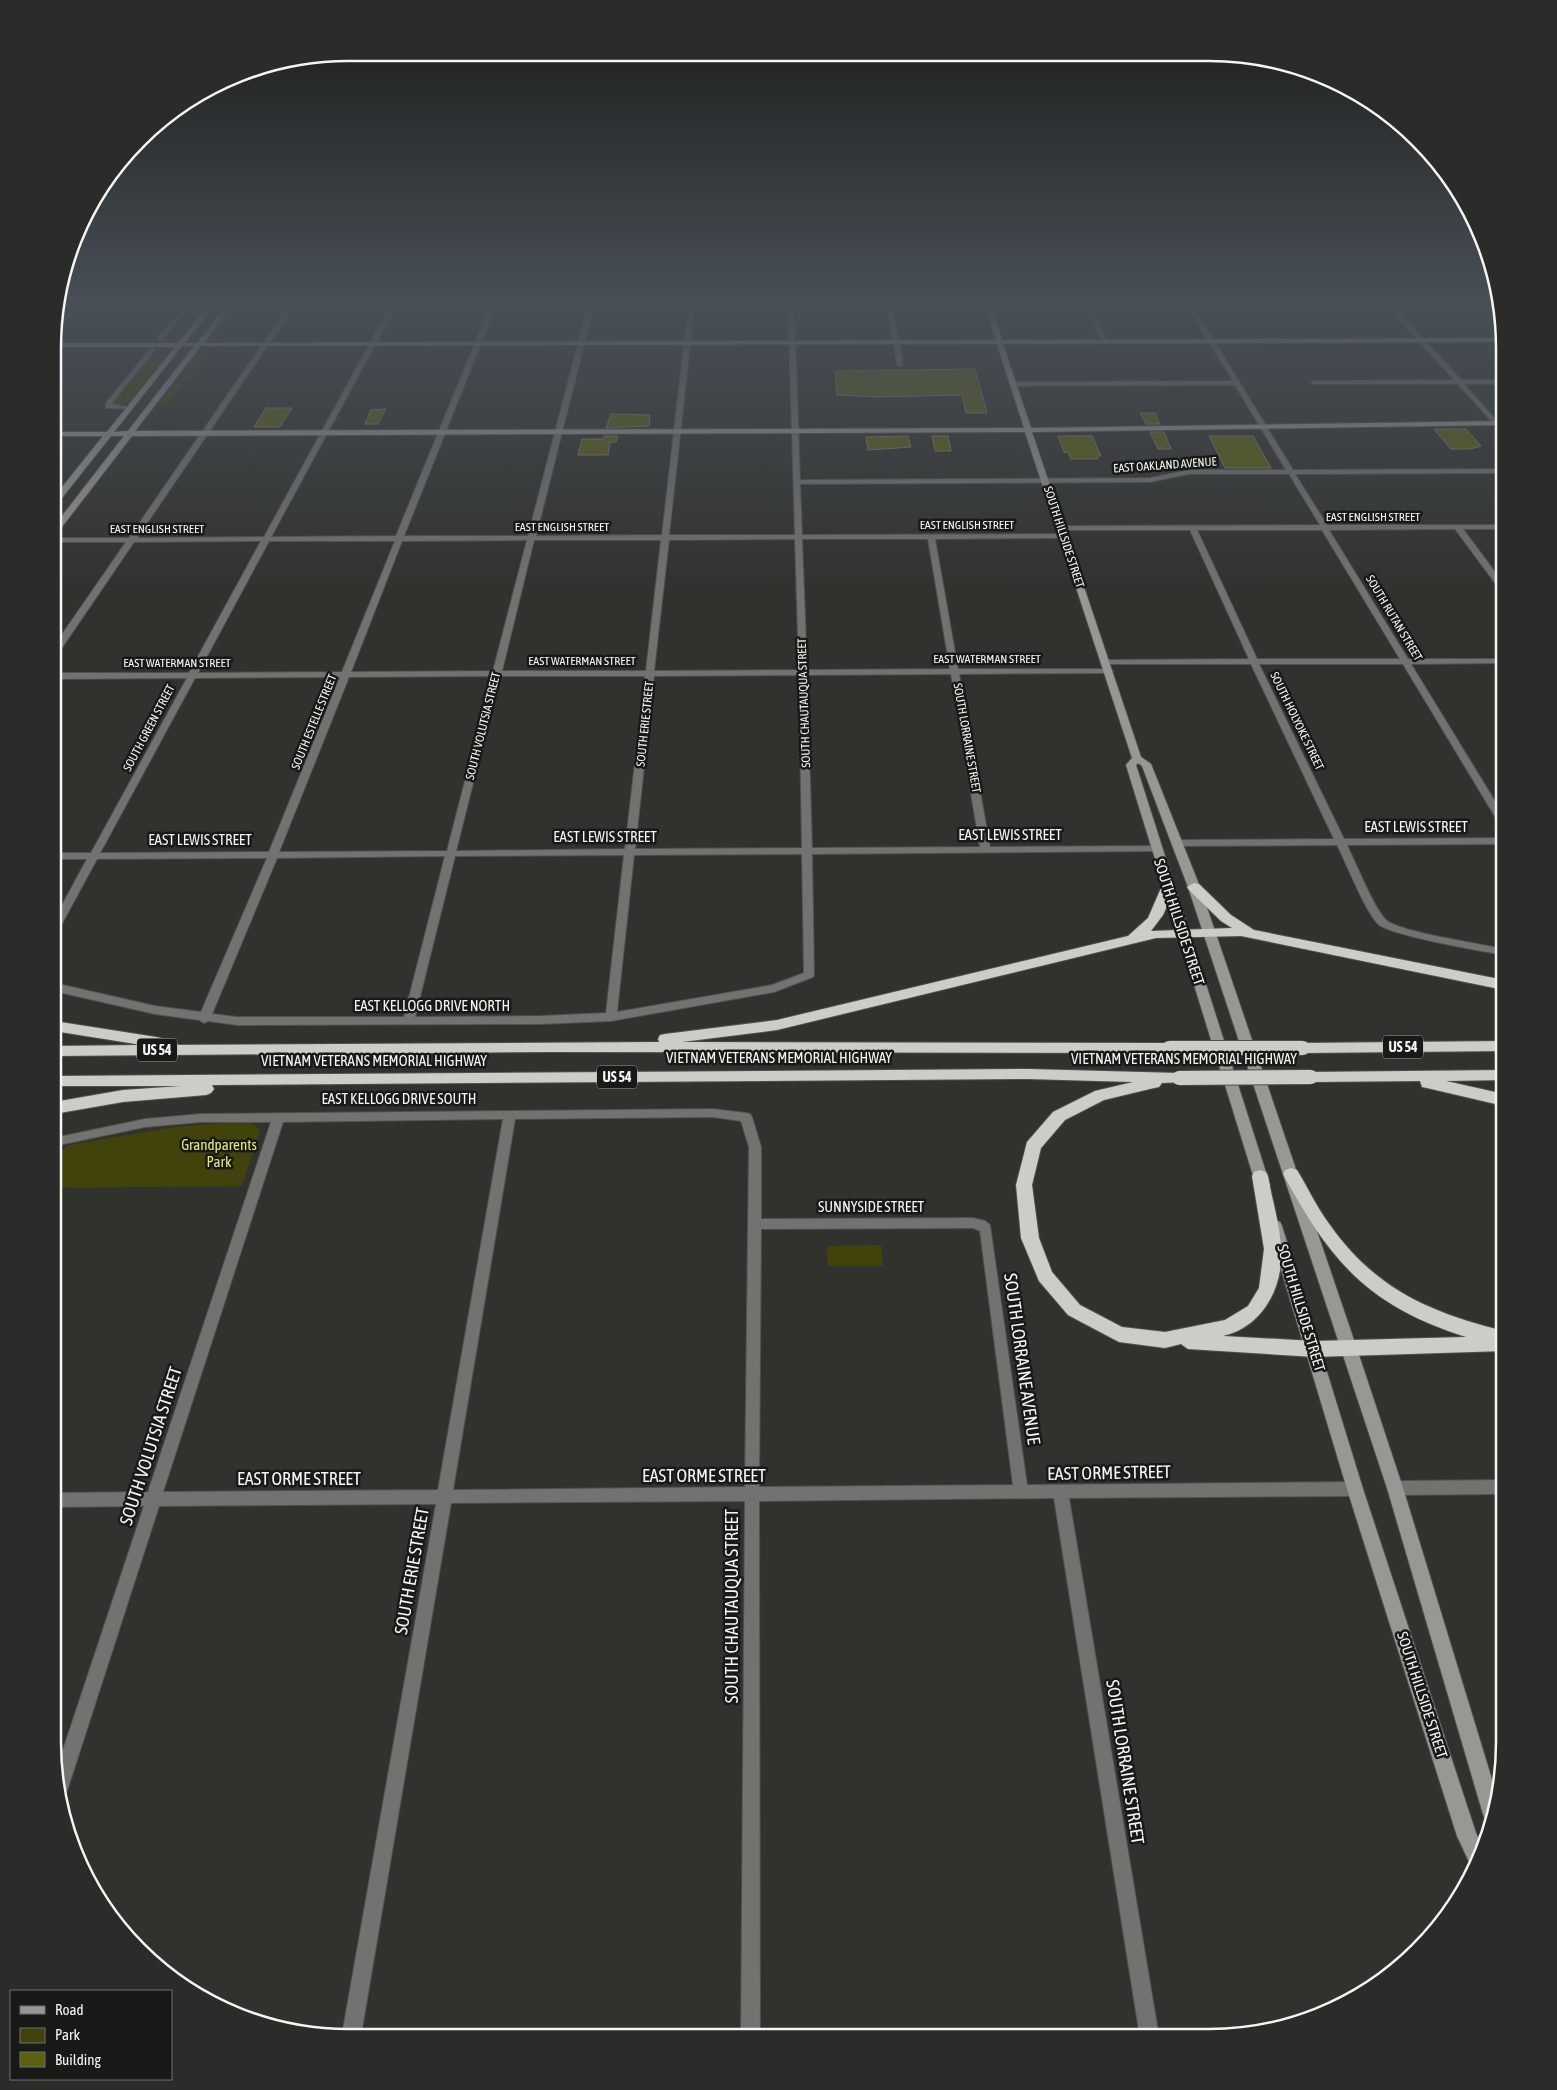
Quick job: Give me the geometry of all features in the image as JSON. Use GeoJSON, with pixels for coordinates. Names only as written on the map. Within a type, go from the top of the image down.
{"type":"FeatureCollection","features":[{"type":"Feature","properties":{"kind":"highway"},"geometry":{"type":"LineString","coordinates":[[1194,887],[1226,918],[1241,928],[1264,936]]}},
{"type":"Feature","properties":{"kind":"highway"},"geometry":{"type":"LineString","coordinates":[[1129,939],[1147,929],[1157,918],[1168,888]]}},
{"type":"Feature","properties":{"kind":"highway"},"geometry":{"type":"LineString","coordinates":[[549,1047],[698,1036],[777,1025],[1156,934],[1226,931],[1264,936],[1496,983]]}},
{"type":"Feature","properties":{"kind":"highway"},"geometry":{"type":"LineString","coordinates":[[61,1027],[146,1041],[260,1049]]}},
{"type":"Feature","properties":{"kind":"highway","name":"VIETNAM VETERANS MEMORIAL HIGHWAY"},"geometry":{"type":"LineString","coordinates":[[61,1051],[549,1047],[1302,1048],[1496,1046]]}},
{"type":"Feature","properties":{"kind":"highway","name":"VIETNAM VETERANS MEMORIAL HIGHWAY"},"geometry":{"type":"LineString","coordinates":[[61,1081],[1028,1074],[1179,1078],[1388,1078],[1496,1075]]}},
{"type":"Feature","properties":{"kind":"highway"},"geometry":{"type":"LineString","coordinates":[[1179,1078],[1100,1095],[1059,1116],[1033,1146],[1024,1185],[1030,1238],[1045,1276],[1074,1310],[1119,1334],[1165,1340],[1314,1349],[1496,1343]]}},
{"type":"Feature","properties":{"kind":"highway"},"geometry":{"type":"LineString","coordinates":[[1388,1078],[1461,1089],[1496,1098]]}},
{"type":"Feature","properties":{"kind":"highway"},"geometry":{"type":"LineString","coordinates":[[61,1107],[123,1096],[305,1079]]}},
{"type":"Feature","properties":{"kind":"highway"},"geometry":{"type":"LineString","coordinates":[[1291,1174],[1324,1230],[1353,1264],[1381,1289],[1426,1315],[1449,1324],[1496,1336]]}},
{"type":"Feature","properties":{"kind":"highway"},"geometry":{"type":"LineString","coordinates":[[1165,1340],[1229,1327],[1254,1311],[1268,1288],[1273,1249],[1260,1176]]}},
{"type":"Feature","properties":{"kind":"main road"},"geometry":{"type":"LineString","coordinates":[[61,494],[138,399]]}},
{"type":"Feature","properties":{"kind":"main road"},"geometry":{"type":"LineString","coordinates":[[61,522],[157,399]]}},
{"type":"Feature","properties":{"kind":"main road","name":"SOUTH HILLSIDE STREET"},"geometry":{"type":"LineString","coordinates":[[1018,399],[1137,758],[1146,764],[1178,843],[1291,1174],[1395,1488],[1490,1800]]}},
{"type":"Feature","properties":{"kind":"main road"},"geometry":{"type":"LineString","coordinates":[[61,434],[1029,430],[1315,424],[1496,423]]}},
{"type":"Feature","properties":{"kind":"main road","name":"SOUTH HILLSIDE STREET"},"geometry":{"type":"LineString","coordinates":[[1137,758],[1131,765],[1155,849],[1260,1176],[1355,1489],[1467,1836],[1474,1851]]}},
{"type":"Feature","properties":{"kind":"street"},"geometry":{"type":"LineString","coordinates":[[111,399],[108,407],[130,408]]}},
{"type":"Feature","properties":{"kind":"street"},"geometry":{"type":"LineString","coordinates":[[61,643],[229,399]]}},
{"type":"Feature","properties":{"kind":"street","name":"SOUTH GREEN STREET"},"geometry":{"type":"LineString","coordinates":[[61,916],[343,399]]}},
{"type":"Feature","properties":{"kind":"street","name":"SOUTH ESTELLE STREET"},"geometry":{"type":"LineString","coordinates":[[204,1019],[274,854],[455,399]]}},
{"type":"Feature","properties":{"kind":"street","name":"SOUTH VOLUTSIA STREET"},"geometry":{"type":"LineString","coordinates":[[408,1021],[567,399]]}},
{"type":"Feature","properties":{"kind":"street","name":"SOUTH ERIE STREET"},"geometry":{"type":"LineString","coordinates":[[611,1017],[680,399]]}},
{"type":"Feature","properties":{"kind":"street","name":"SOUTH CHAUTAUQUA STREET"},"geometry":{"type":"LineString","coordinates":[[795,399],[803,672],[809,975]]}},
{"type":"Feature","properties":{"kind":"street","name":"SOUTH RUTAN STREET"},"geometry":{"type":"LineString","coordinates":[[1247,399],[1496,809]]}},
{"type":"Feature","properties":{"kind":"street"},"geometry":{"type":"LineString","coordinates":[[1476,399],[1496,419]]}},
{"type":"Feature","properties":{"kind":"street","name":"EAST OAKLAND AVENUE"},"geometry":{"type":"LineString","coordinates":[[797,482],[1150,480],[1189,472],[1496,471]]}},
{"type":"Feature","properties":{"kind":"street","name":"EAST ENGLISH STREET"},"geometry":{"type":"LineString","coordinates":[[61,540],[931,537],[1193,528],[1496,528]]}},
{"type":"Feature","properties":{"kind":"street","name":"SOUTH HOLYOKE STREET"},"geometry":{"type":"LineString","coordinates":[[1193,528],[1254,662],[1370,904],[1382,922],[1401,931],[1496,950]]}},
{"type":"Feature","properties":{"kind":"street"},"geometry":{"type":"LineString","coordinates":[[1458,528],[1496,578]]}},
{"type":"Feature","properties":{"kind":"street","name":"SOUTH LORRAINE STREET"},"geometry":{"type":"LineString","coordinates":[[931,537],[986,850]]}},
{"type":"Feature","properties":{"kind":"street","name":"EAST WATERMAN STREET"},"geometry":{"type":"LineString","coordinates":[[61,676],[956,671],[1254,662],[1496,661]]}},
{"type":"Feature","properties":{"kind":"street","name":"EAST LEWIS STREET"},"geometry":{"type":"LineString","coordinates":[[1178,843],[1496,841]]}},
{"type":"Feature","properties":{"kind":"street","name":"EAST LEWIS STREET"},"geometry":{"type":"LineString","coordinates":[[61,856],[1155,849]]}},
{"type":"Feature","properties":{"kind":"street","name":"EAST KELLOGG DRIVE NORTH"},"geometry":{"type":"LineString","coordinates":[[61,989],[204,1019],[237,1021],[541,1020],[611,1017],[774,988],[809,975]]}},
{"type":"Feature","properties":{"kind":"street","name":"EAST KELLOGG DRIVE SOUTH"},"geometry":{"type":"LineString","coordinates":[[61,1141],[120,1128],[175,1120],[279,1116],[713,1113],[746,1117]]}},
{"type":"Feature","properties":{"kind":"street","name":"SOUTH ERIE STREET"},"geometry":{"type":"LineString","coordinates":[[353,2029],[510,1114]]}},
{"type":"Feature","properties":{"kind":"street","name":"SOUTH VOLUTSIA STREET"},"geometry":{"type":"LineString","coordinates":[[63,1772],[279,1116]]}},
{"type":"Feature","properties":{"kind":"street","name":"SOUTH CHAUTAUQUA STREET"},"geometry":{"type":"LineString","coordinates":[[746,1117],[755,1147],[751,2029]]}},
{"type":"Feature","properties":{"kind":"street","name":"SUNNYSIDE STREET"},"geometry":{"type":"LineString","coordinates":[[754,1224],[973,1223],[980,1224],[986,1229]]}},
{"type":"Feature","properties":{"kind":"street","name":"SOUTH LORRAINE AVENUE"},"geometry":{"type":"LineString","coordinates":[[986,1229],[1021,1493]]}},
{"type":"Feature","properties":{"kind":"street"},"geometry":{"type":"LineString","coordinates":[[1395,1488],[1496,1488]]}},
{"type":"Feature","properties":{"kind":"street","name":"EAST ORME STREET"},"geometry":{"type":"LineString","coordinates":[[61,1500],[1061,1493],[1355,1489]]}},
{"type":"Feature","properties":{"kind":"street","name":"SOUTH LORRAINE STREET"},"geometry":{"type":"LineString","coordinates":[[1061,1493],[1149,2029]]}},
{"type":"Feature","properties":{"kind":"green space"},"geometry":{"type":"Polygon","coordinates":[[[117,399],[132,399],[121,406],[114,404],[117,399]]]}},
{"type":"Feature","properties":{"kind":"green space"},"geometry":{"type":"Polygon","coordinates":[[[164,399],[172,399],[166,406],[158,406],[164,399]]]}},
{"type":"Feature","properties":{"kind":"green space","name":"Grandparents Park"},"geometry":{"type":"Polygon","coordinates":[[[245,1121],[255,1125],[260,1131],[242,1186],[61,1188],[61,1152],[69,1145],[175,1127],[245,1121]]]}},
{"type":"Feature","properties":{"kind":"green space"},"geometry":{"type":"Polygon","coordinates":[[[881,1245],[883,1266],[828,1266],[827,1246],[881,1245]]]}},
{"type":"Feature","properties":{"kind":"building"},"geometry":{"type":"Polygon","coordinates":[[[963,399],[983,399],[987,413],[966,413],[963,399]]]}},
{"type":"Feature","properties":{"kind":"building"},"geometry":{"type":"Polygon","coordinates":[[[266,408],[292,408],[280,427],[254,427],[266,408]]]}},
{"type":"Feature","properties":{"kind":"building"},"geometry":{"type":"Polygon","coordinates":[[[386,409],[378,424],[365,424],[371,410],[386,409]]]}},
{"type":"Feature","properties":{"kind":"building"},"geometry":{"type":"Polygon","coordinates":[[[1140,413],[1155,413],[1160,424],[1146,424],[1140,413]]]}},
{"type":"Feature","properties":{"kind":"building"},"geometry":{"type":"Polygon","coordinates":[[[611,414],[650,415],[649,426],[606,428],[611,414]]]}},
{"type":"Feature","properties":{"kind":"building"},"geometry":{"type":"Polygon","coordinates":[[[1434,429],[1466,429],[1481,446],[1471,449],[1451,449],[1434,429]]]}},
{"type":"Feature","properties":{"kind":"building"},"geometry":{"type":"Polygon","coordinates":[[[1150,432],[1164,432],[1171,449],[1158,449],[1150,432]]]}},
{"type":"Feature","properties":{"kind":"building"},"geometry":{"type":"Polygon","coordinates":[[[604,436],[618,436],[616,442],[610,442],[608,455],[578,455],[582,439],[604,439],[604,436]]]}},
{"type":"Feature","properties":{"kind":"building"},"geometry":{"type":"Polygon","coordinates":[[[908,436],[911,447],[868,450],[866,437],[908,436]]]}},
{"type":"Feature","properties":{"kind":"building"},"geometry":{"type":"Polygon","coordinates":[[[932,436],[948,436],[951,451],[935,451],[932,436]]]}},
{"type":"Feature","properties":{"kind":"building"},"geometry":{"type":"Polygon","coordinates":[[[1058,436],[1092,436],[1101,456],[1097,456],[1098,459],[1071,459],[1069,453],[1064,452],[1058,436]]]}},
{"type":"Feature","properties":{"kind":"building"},"geometry":{"type":"Polygon","coordinates":[[[1209,436],[1253,436],[1271,468],[1225,468],[1209,436]]]}}]}
